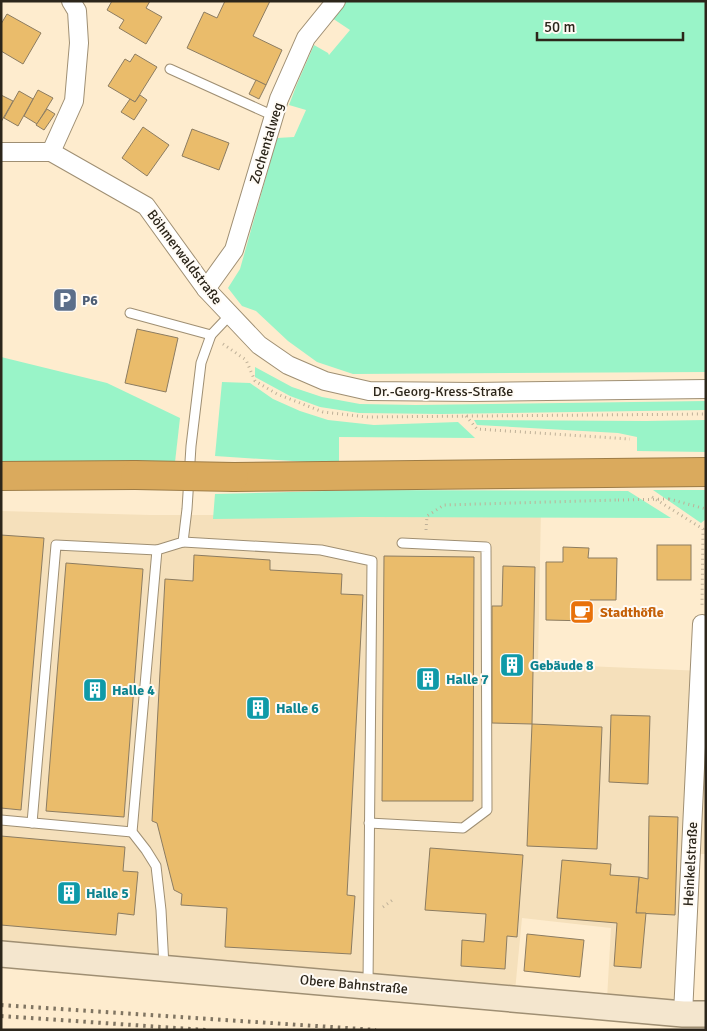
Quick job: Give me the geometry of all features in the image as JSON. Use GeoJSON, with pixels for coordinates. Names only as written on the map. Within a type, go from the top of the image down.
{"type":"FeatureCollection","features":[{"type":"Feature","properties":{"kind":"highway"},"geometry":{"type":"LineString","coordinates":[[1,476],[706,472]]}},
{"type":"Feature","properties":{"kind":"street","name":"Zochentalweg"},"geometry":{"type":"LineString","coordinates":[[206,289],[234,250],[279,99],[306,38],[336,1]]}},
{"type":"Feature","properties":{"kind":"street"},"geometry":{"type":"LineString","coordinates":[[51,152],[74,101],[79,43],[77,5]]}},
{"type":"Feature","properties":{"kind":"street","name":"Böhmerwaldstraße"},"geometry":{"type":"LineString","coordinates":[[1,152],[51,152],[146,206],[206,289],[230,315]]}},
{"type":"Feature","properties":{"kind":"street","name":"Dr.-Georg-Kress-Straße"},"geometry":{"type":"LineString","coordinates":[[230,315],[259,344],[288,365],[325,381],[369,391],[473,392],[706,389]]}},
{"type":"Feature","properties":{"kind":"street","name":"Heinkelstraße"},"geometry":{"type":"LineString","coordinates":[[694,1014],[702,624]]}},
{"type":"Feature","properties":{"kind":"street","name":"Obere Bahnstraße"},"geometry":{"type":"LineString","coordinates":[[1,954],[694,1014]]}},
{"type":"Feature","properties":{"kind":"lane"},"geometry":{"type":"LineString","coordinates":[[170,69],[274,116]]}},
{"type":"Feature","properties":{"kind":"lane"},"geometry":{"type":"LineString","coordinates":[[130,313],[211,335]]}},
{"type":"Feature","properties":{"kind":"lane"},"geometry":{"type":"LineString","coordinates":[[183,542],[191,446],[201,363],[211,335],[230,315]]}},
{"type":"Feature","properties":{"kind":"lane"},"geometry":{"type":"LineString","coordinates":[[32,823],[56,544],[157,550],[183,542],[320,550],[372,561],[368,986]]}},
{"type":"Feature","properties":{"kind":"lane"},"geometry":{"type":"LineString","coordinates":[[369,823],[463,828],[487,810],[486,547],[402,543]]}},
{"type":"Feature","properties":{"kind":"lane"},"geometry":{"type":"LineString","coordinates":[[157,550],[132,832],[156,866],[164,968]]}},
{"type":"Feature","properties":{"kind":"lane"},"geometry":{"type":"LineString","coordinates":[[1,820],[132,832]]}},
{"type":"Feature","properties":{"kind":"path"},"geometry":{"type":"LineString","coordinates":[[466,416],[477,429],[630,439]]}},
{"type":"Feature","properties":{"kind":"path"},"geometry":{"type":"LineString","coordinates":[[649,495],[703,529],[702,624]]}},
{"type":"Feature","properties":{"kind":"path"},"geometry":{"type":"LineString","coordinates":[[425,544],[427,516],[444,505],[670,499],[706,510]]}},
{"type":"Feature","properties":{"kind":"shaded area"},"geometry":{"type":"Polygon","coordinates":[[[541,508],[538,664],[704,671],[706,650],[706,854],[685,854],[674,1005],[607,999],[611,928],[522,918],[515,991],[1,948],[1,511],[227,515],[541,508]]]}},
{"type":"Feature","properties":{"kind":"green space"},"geometry":{"type":"Polygon","coordinates":[[[347,1],[706,1],[706,372],[353,374],[317,362],[288,341],[256,311],[242,306],[228,288],[240,269],[277,138],[294,137],[306,110],[289,105],[314,45],[329,55],[350,30],[332,18],[347,1]]]}},
{"type":"Feature","properties":{"kind":"green space"},"geometry":{"type":"Polygon","coordinates":[[[1,357],[107,383],[180,418],[174,471],[1,472],[1,357]]]}},
{"type":"Feature","properties":{"kind":"green space"},"geometry":{"type":"Polygon","coordinates":[[[255,367],[292,387],[322,397],[360,404],[706,401],[706,410],[441,414],[359,413],[320,407],[290,396],[255,377],[255,367]]]}},
{"type":"Feature","properties":{"kind":"green space"},"geometry":{"type":"Polygon","coordinates":[[[222,382],[250,383],[273,399],[300,411],[328,420],[374,425],[458,422],[475,438],[339,437],[339,464],[215,456],[222,382]]]}},
{"type":"Feature","properties":{"kind":"green space"},"geometry":{"type":"Polygon","coordinates":[[[474,420],[706,420],[706,452],[637,451],[637,437],[618,433],[477,425],[474,420]]]}},
{"type":"Feature","properties":{"kind":"green space"},"geometry":{"type":"Polygon","coordinates":[[[362,490],[628,491],[671,518],[361,517],[213,519],[215,494],[362,490]]]}},
{"type":"Feature","properties":{"kind":"green space"},"geometry":{"type":"Polygon","coordinates":[[[653,490],[706,490],[706,519],[701,523],[653,490]]]}},
{"type":"Feature","properties":{"kind":"building"},"geometry":{"type":"Polygon","coordinates":[[[112,1],[150,1],[146,8],[162,17],[146,44],[119,28],[124,20],[107,10],[112,1]]]}},
{"type":"Feature","properties":{"kind":"building"},"geometry":{"type":"Polygon","coordinates":[[[225,1],[270,1],[253,36],[282,50],[266,85],[187,48],[204,12],[217,18],[225,1]]]}},
{"type":"Feature","properties":{"kind":"building"},"geometry":{"type":"Polygon","coordinates":[[[7,14],[41,33],[23,64],[1,51],[1,24],[7,14]]]}},
{"type":"Feature","properties":{"kind":"building"},"geometry":{"type":"Polygon","coordinates":[[[135,54],[157,67],[135,102],[108,86],[125,59],[130,62],[135,54]]]}},
{"type":"Feature","properties":{"kind":"building"},"geometry":{"type":"Polygon","coordinates":[[[256,80],[266,85],[259,99],[249,94],[256,80]]]}},
{"type":"Feature","properties":{"kind":"building"},"geometry":{"type":"Polygon","coordinates":[[[38,90],[53,98],[37,124],[24,116],[38,90]]]}},
{"type":"Feature","properties":{"kind":"building"},"geometry":{"type":"Polygon","coordinates":[[[19,91],[33,99],[18,126],[4,118],[19,91]]]}},
{"type":"Feature","properties":{"kind":"building"},"geometry":{"type":"Polygon","coordinates":[[[1,95],[13,101],[1,122],[1,95]]]}},
{"type":"Feature","properties":{"kind":"building"},"geometry":{"type":"Polygon","coordinates":[[[140,95],[147,100],[134,120],[121,112],[130,99],[135,102],[140,95]]]}},
{"type":"Feature","properties":{"kind":"building"},"geometry":{"type":"Polygon","coordinates":[[[47,109],[55,114],[44,130],[36,125],[47,109]]]}},
{"type":"Feature","properties":{"kind":"building"},"geometry":{"type":"Polygon","coordinates":[[[143,127],[169,145],[147,176],[122,158],[143,127]]]}},
{"type":"Feature","properties":{"kind":"building"},"geometry":{"type":"Polygon","coordinates":[[[192,129],[229,143],[219,170],[182,156],[192,129]]]}},
{"type":"Feature","properties":{"kind":"building"},"geometry":{"type":"Polygon","coordinates":[[[137,329],[178,338],[166,392],[125,383],[137,329]]]}},
{"type":"Feature","properties":{"kind":"building"},"geometry":{"type":"Polygon","coordinates":[[[1,535],[44,538],[21,810],[1,808],[1,535]]]}},
{"type":"Feature","properties":{"kind":"building"},"geometry":{"type":"Polygon","coordinates":[[[657,545],[691,545],[691,580],[657,580],[657,545]]]}},
{"type":"Feature","properties":{"kind":"building"},"geometry":{"type":"Polygon","coordinates":[[[563,547],[589,548],[588,558],[617,558],[616,600],[590,600],[590,621],[546,620],[546,562],[563,562],[563,547]]]}},
{"type":"Feature","properties":{"kind":"building","name":"Halle 6"},"geometry":{"type":"Polygon","coordinates":[[[194,555],[270,560],[270,570],[342,574],[341,594],[363,595],[347,895],[355,896],[351,954],[225,947],[227,908],[181,905],[182,894],[174,890],[157,823],[152,821],[165,579],[193,581],[194,555]]]}},
{"type":"Feature","properties":{"kind":"building","name":"Halle 7"},"geometry":{"type":"Polygon","coordinates":[[[384,556],[474,557],[473,801],[382,801],[384,556]]]}},
{"type":"Feature","properties":{"kind":"building","name":"Halle 4"},"geometry":{"type":"Polygon","coordinates":[[[66,563],[143,569],[124,817],[46,811],[66,563]]]}},
{"type":"Feature","properties":{"kind":"building","name":"Gebäude 8"},"geometry":{"type":"Polygon","coordinates":[[[503,566],[535,567],[532,724],[492,723],[492,606],[502,606],[503,566]]]}},
{"type":"Feature","properties":{"kind":"building"},"geometry":{"type":"Polygon","coordinates":[[[611,715],[650,716],[648,784],[609,782],[611,715]]]}},
{"type":"Feature","properties":{"kind":"building"},"geometry":{"type":"Polygon","coordinates":[[[532,724],[602,727],[597,849],[527,846],[532,724]]]}},
{"type":"Feature","properties":{"kind":"building"},"geometry":{"type":"Polygon","coordinates":[[[649,816],[678,817],[675,915],[636,913],[639,877],[648,879],[649,816]]]}},
{"type":"Feature","properties":{"kind":"building","name":"Halle 5"},"geometry":{"type":"Polygon","coordinates":[[[1,836],[125,847],[123,871],[138,872],[134,915],[118,913],[116,935],[1,925],[1,836]]]}},
{"type":"Feature","properties":{"kind":"building"},"geometry":{"type":"Polygon","coordinates":[[[430,848],[523,855],[517,937],[507,936],[505,969],[461,966],[462,940],[484,942],[486,914],[425,910],[430,848]]]}},
{"type":"Feature","properties":{"kind":"building"},"geometry":{"type":"Polygon","coordinates":[[[562,860],[611,864],[610,875],[639,877],[636,913],[646,913],[641,968],[614,966],[617,923],[557,918],[562,860]]]}},
{"type":"Feature","properties":{"kind":"building"},"geometry":{"type":"Polygon","coordinates":[[[527,934],[584,940],[580,977],[524,971],[527,934]]]}},
{"type":"Feature","properties":{"kind":"railway"},"geometry":{"type":"LineString","coordinates":[[1,1005],[376,1030]]}},
{"type":"Feature","properties":{"kind":"railway"},"geometry":{"type":"LineString","coordinates":[[1,1016],[206,1030]]}},
{"type":"Feature","properties":{"kind":"place","name":"P6"},"geometry":{"type":"Point","coordinates":[65,300]}},
{"type":"Feature","properties":{"kind":"place","name":"Stadthöfle"},"geometry":{"type":"Point","coordinates":[582,612]}},
{"type":"Feature","properties":{"kind":"place","name":"Gebäude 8"},"geometry":{"type":"Point","coordinates":[512,665]}},
{"type":"Feature","properties":{"kind":"place","name":"Halle 7"},"geometry":{"type":"Point","coordinates":[428,679]}},
{"type":"Feature","properties":{"kind":"place","name":"Halle 4"},"geometry":{"type":"Point","coordinates":[95,690]}},
{"type":"Feature","properties":{"kind":"place","name":"Halle 6"},"geometry":{"type":"Point","coordinates":[258,708]}},
{"type":"Feature","properties":{"kind":"place","name":"Halle 5"},"geometry":{"type":"Point","coordinates":[69,893]}}]}
